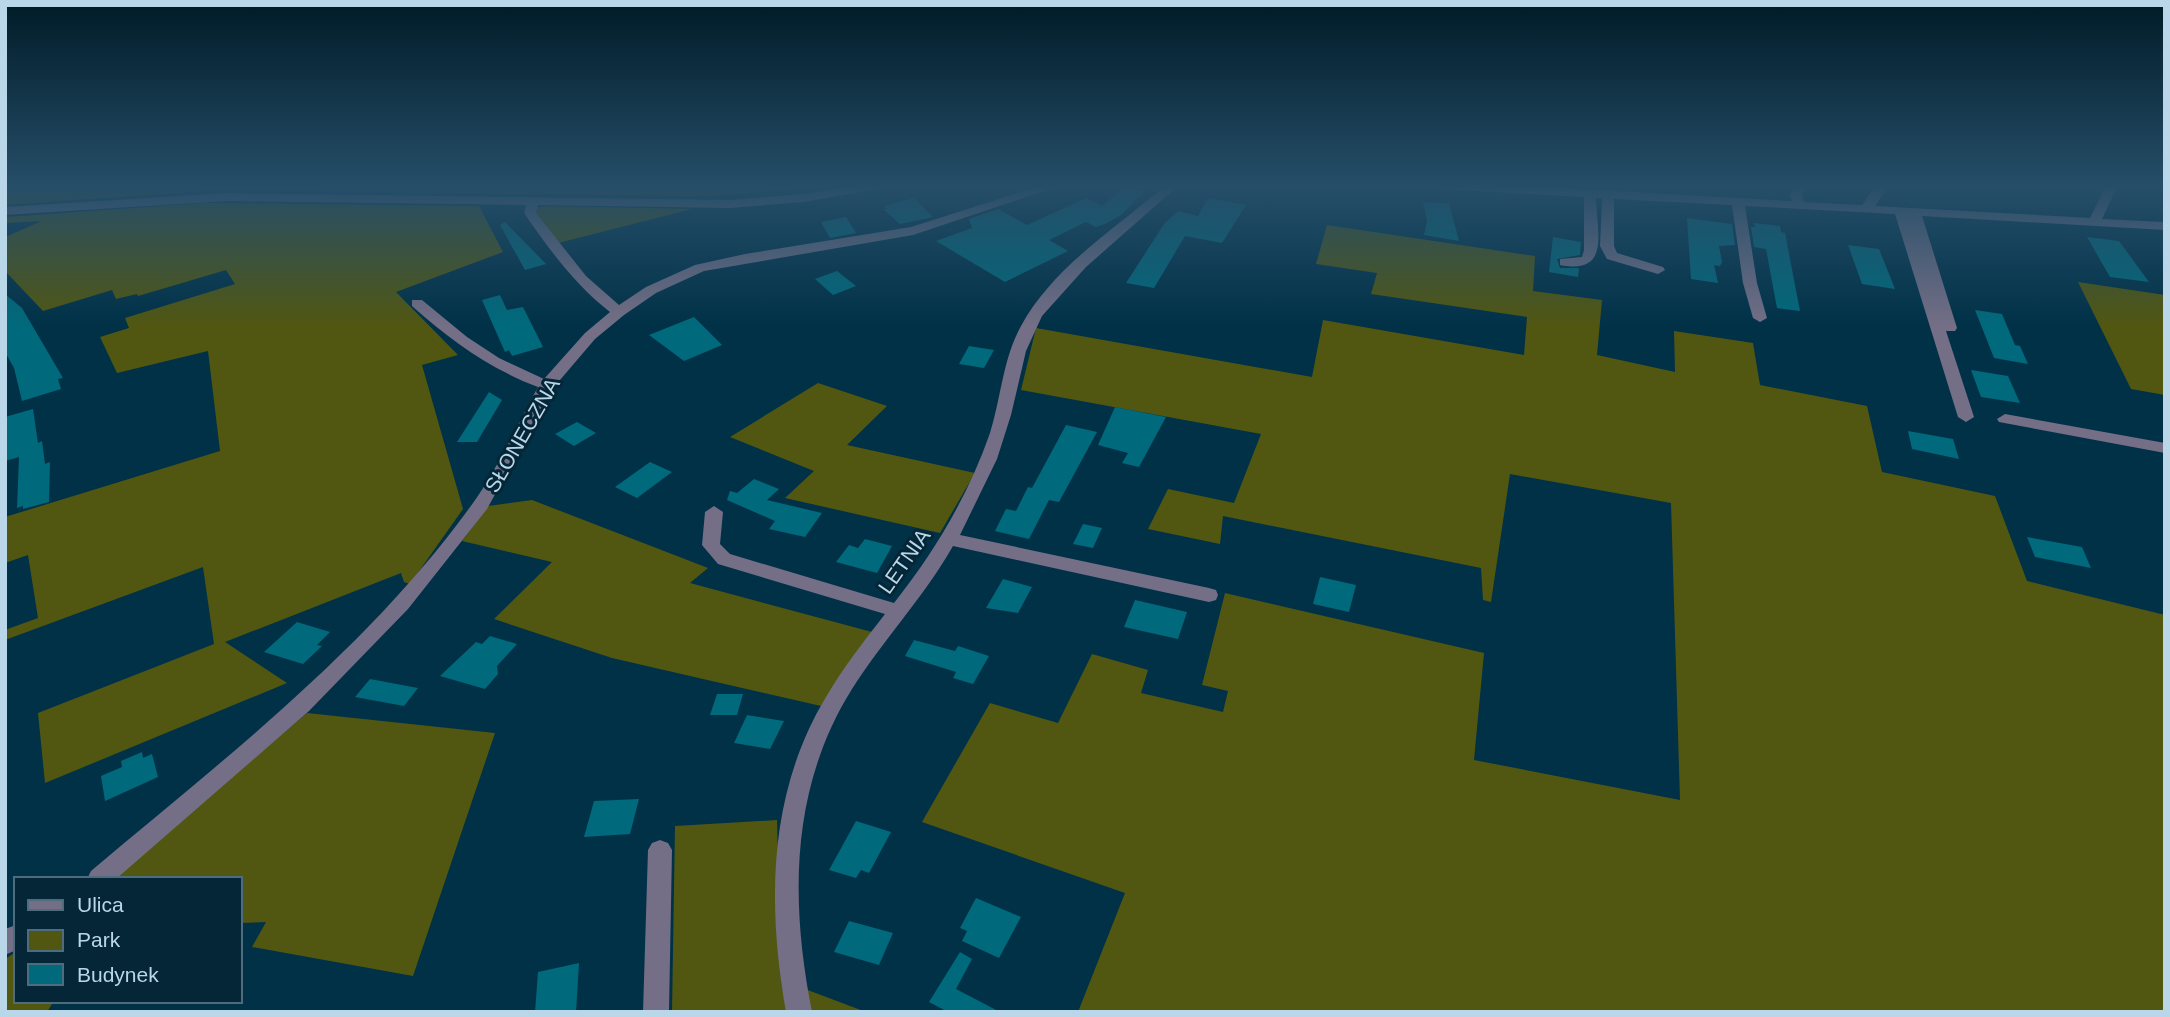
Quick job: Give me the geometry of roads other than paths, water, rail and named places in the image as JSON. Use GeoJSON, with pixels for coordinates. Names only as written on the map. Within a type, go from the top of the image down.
{"type":"FeatureCollection","features":[{"type":"Feature","properties":{"kind":"street"},"geometry":{"type":"LineString","coordinates":[[544,232],[562,257],[603,301],[619,312]]}},
{"type":"Feature","properties":{"kind":"street","name":"SŁONECZNA"},"geometry":{"type":"LineString","coordinates":[[101,877],[302,705],[401,604],[481,505],[547,385],[590,336],[619,312],[651,290],[700,268],[903,232]]}},
{"type":"Feature","properties":{"kind":"street","name":"LETNIA"},"geometry":{"type":"LineString","coordinates":[[799,1012],[791,976],[786,904],[788,824],[799,775],[832,704],[948,539],[981,479],[1002,417],[1021,343],[1033,316],[1070,276],[1119,232]]}},
{"type":"Feature","properties":{"kind":"street"},"geometry":{"type":"LineString","coordinates":[[1565,262],[1587,261],[1593,232]]}},
{"type":"Feature","properties":{"kind":"street"},"geometry":{"type":"LineString","coordinates":[[1605,232],[1612,256],[1658,270]]}},
{"type":"Feature","properties":{"kind":"street"},"geometry":{"type":"LineString","coordinates":[[1743,232],[1750,283],[1760,318]]}},
{"type":"Feature","properties":{"kind":"street"},"geometry":{"type":"LineString","coordinates":[[1913,232],[1966,417]]}},
{"type":"Feature","properties":{"kind":"street"},"geometry":{"type":"LineString","coordinates":[[1915,232],[1950,328]]}},
{"type":"Feature","properties":{"kind":"street"},"geometry":{"type":"LineString","coordinates":[[417,303],[461,342],[516,374],[547,385]]}},
{"type":"Feature","properties":{"kind":"street"},"geometry":{"type":"LineString","coordinates":[[2005,419],[2165,448]]}},
{"type":"Feature","properties":{"kind":"street"},"geometry":{"type":"LineString","coordinates":[[714,512],[711,545],[724,559],[897,611]]}},
{"type":"Feature","properties":{"kind":"street"},"geometry":{"type":"LineString","coordinates":[[948,539],[1209,596]]}},
{"type":"Feature","properties":{"kind":"street"},"geometry":{"type":"LineString","coordinates":[[656,1012],[660,850]]}}]}
